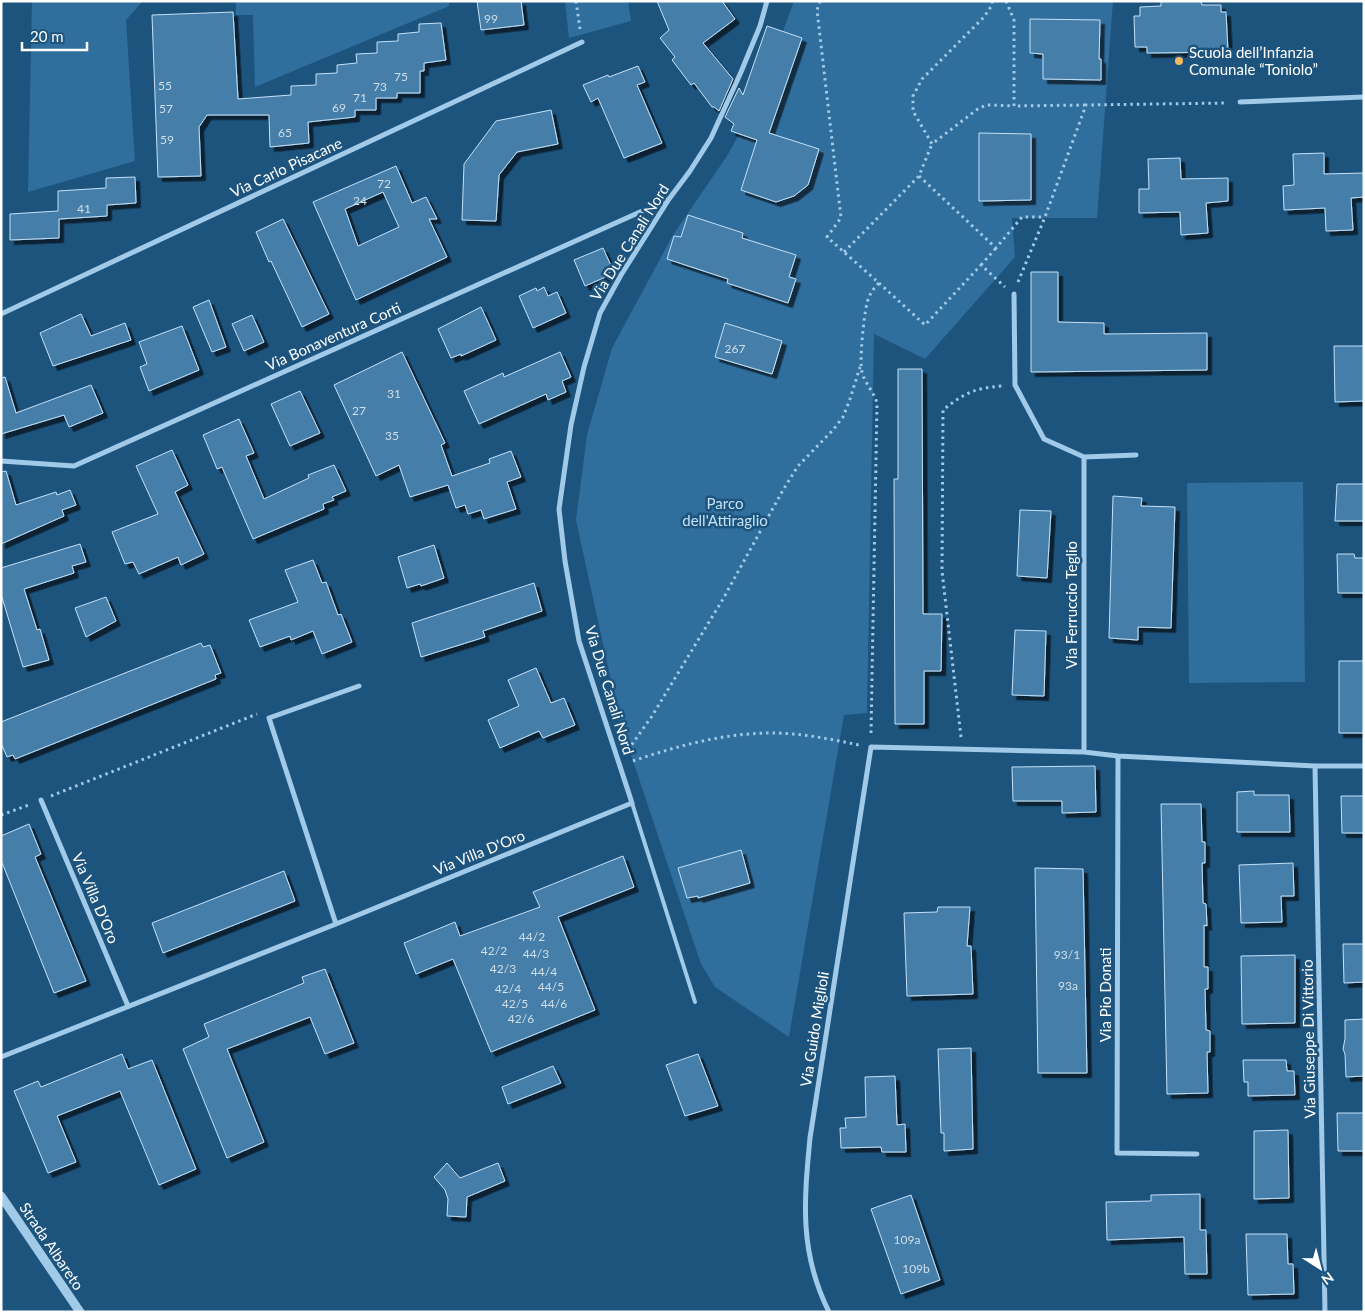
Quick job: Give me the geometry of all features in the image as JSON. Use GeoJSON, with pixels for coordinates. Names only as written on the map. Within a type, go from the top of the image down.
{"type":"FeatureCollection","features":[{"type":"Feature","properties":{"kind":"street","name":"Via Due Canali Nord"},"geometry":{"type":"LineString","coordinates":[[632,803],[579,641],[565,561],[559,509],[570,425],[600,313],[621,275],[669,199],[711,138],[760,26],[767,1]]}},
{"type":"Feature","properties":{"kind":"street","name":"Via Carlo Pisacane"},"geometry":{"type":"LineString","coordinates":[[1,314],[582,42]]}},
{"type":"Feature","properties":{"kind":"street"},"geometry":{"type":"LineString","coordinates":[[1240,102],[1364,97]]}},
{"type":"Feature","properties":{"kind":"street","name":"Via Bonaventura Corti"},"geometry":{"type":"LineString","coordinates":[[1,461],[74,466],[669,199]]}},
{"type":"Feature","properties":{"kind":"street"},"geometry":{"type":"LineString","coordinates":[[1014,294],[1015,385],[1044,439],[1084,457],[1136,456]]}},
{"type":"Feature","properties":{"kind":"street","name":"Via Ferruccio Teglio"},"geometry":{"type":"LineString","coordinates":[[1084,457],[1084,752]]}},
{"type":"Feature","properties":{"kind":"street"},"geometry":{"type":"LineString","coordinates":[[336,924],[269,718],[359,686]]}},
{"type":"Feature","properties":{"kind":"street"},"geometry":{"type":"LineString","coordinates":[[871,748],[1084,752],[1118,756],[1315,766],[1364,766]]}},
{"type":"Feature","properties":{"kind":"street","name":"Via Guido Miglioli"},"geometry":{"type":"LineString","coordinates":[[829,1312],[817,1286],[810,1256],[805,1231],[804,1196],[810,1138],[871,748]]}},
{"type":"Feature","properties":{"kind":"street","name":"Via Pio Donati"},"geometry":{"type":"LineString","coordinates":[[1118,756],[1117,1153],[1197,1154]]}},
{"type":"Feature","properties":{"kind":"street","name":"Via Giuseppe Di Vittorio"},"geometry":{"type":"LineString","coordinates":[[1315,766],[1325,1312]]}},
{"type":"Feature","properties":{"kind":"street","name":"Via Villa D'Oro"},"geometry":{"type":"LineString","coordinates":[[41,800],[128,1006]]}},
{"type":"Feature","properties":{"kind":"street","name":"Via Villa D'Oro"},"geometry":{"type":"LineString","coordinates":[[1,1057],[336,924],[632,803]]}},
{"type":"Feature","properties":{"kind":"street","name":"Strada Albareto"},"geometry":{"type":"LineString","coordinates":[[1,1196],[80,1312]]}},
{"type":"Feature","properties":{"kind":"lane"},"geometry":{"type":"LineString","coordinates":[[632,803],[695,1002]]}},
{"type":"Feature","properties":{"kind":"path"},"geometry":{"type":"LineString","coordinates":[[576,1],[582,42]]}},
{"type":"Feature","properties":{"kind":"path"},"geometry":{"type":"LineString","coordinates":[[820,1],[818,10],[841,218],[827,237],[925,325],[981,265],[1022,217],[1045,217]]}},
{"type":"Feature","properties":{"kind":"path"},"geometry":{"type":"LineString","coordinates":[[932,144],[912,111],[913,96],[922,79],[984,17],[992,5],[992,1]]}},
{"type":"Feature","properties":{"kind":"path"},"geometry":{"type":"LineString","coordinates":[[1006,1],[1014,20],[1014,106]]}},
{"type":"Feature","properties":{"kind":"path"},"geometry":{"type":"LineString","coordinates":[[844,252],[919,176],[932,144],[979,108],[987,105],[1240,102]]}},
{"type":"Feature","properties":{"kind":"path"},"geometry":{"type":"LineString","coordinates":[[981,265],[1014,294],[1045,217],[1086,105]]}},
{"type":"Feature","properties":{"kind":"path"},"geometry":{"type":"LineString","coordinates":[[919,176],[996,248]]}},
{"type":"Feature","properties":{"kind":"path"},"geometry":{"type":"LineString","coordinates":[[620,767],[626,753],[652,716],[723,599],[798,466],[833,430],[842,417],[850,399],[860,364],[867,303],[871,292],[879,283]]}},
{"type":"Feature","properties":{"kind":"path"},"geometry":{"type":"LineString","coordinates":[[620,767],[681,745],[733,736],[771,733],[802,735],[871,748],[877,404],[875,396],[862,374],[860,364]]}},
{"type":"Feature","properties":{"kind":"path"},"geometry":{"type":"LineString","coordinates":[[963,750],[942,571],[943,410],[961,396],[983,387],[1015,385]]}},
{"type":"Feature","properties":{"kind":"path"},"geometry":{"type":"LineString","coordinates":[[1,815],[255,714],[269,718]]}},
{"type":"Feature","properties":{"kind":"green space"},"geometry":{"type":"Polygon","coordinates":[[[32,1],[143,1],[126,20],[135,161],[28,192],[32,1]]]}},
{"type":"Feature","properties":{"kind":"green space"},"geometry":{"type":"Polygon","coordinates":[[[236,1],[449,1],[449,6],[255,87],[253,15],[236,15],[236,1]]]}},
{"type":"Feature","properties":{"kind":"green space"},"geometry":{"type":"Polygon","coordinates":[[[565,1],[628,1],[631,21],[569,38],[565,1]]]}},
{"type":"Feature","properties":{"kind":"green space","name":"Parco dell'Attiraglio"},"geometry":{"type":"Polygon","coordinates":[[[794,1],[1113,1],[1097,218],[1012,218],[1015,257],[925,359],[874,334],[867,713],[844,715],[789,1037],[715,987],[701,964],[620,722],[576,520],[587,435],[612,348],[673,235],[727,156],[758,100],[794,1]]]}},
{"type":"Feature","properties":{"kind":"green space"},"geometry":{"type":"Polygon","coordinates":[[[1303,482],[1305,682],[1189,683],[1187,483],[1303,482]]]}},
{"type":"Feature","properties":{"kind":"building"},"geometry":{"type":"Polygon","coordinates":[[[477,1],[521,1],[524,25],[481,30],[477,1]]]}},
{"type":"Feature","properties":{"kind":"building"},"geometry":{"type":"Polygon","coordinates":[[[657,1],[722,1],[735,19],[703,43],[733,79],[719,111],[712,107],[694,83],[691,85],[672,60],[675,57],[660,38],[669,30],[657,1]]]}},
{"type":"Feature","properties":{"kind":"building"},"geometry":{"type":"Polygon","coordinates":[[[1161,1],[1201,1],[1202,5],[1221,5],[1221,12],[1226,12],[1228,52],[1147,53],[1147,47],[1135,47],[1134,16],[1140,16],[1140,7],[1161,6],[1161,1]]]}},
{"type":"Feature","properties":{"kind":"building"},"geometry":{"type":"Polygon","coordinates":[[[233,12],[238,99],[291,95],[291,86],[316,85],[316,74],[337,73],[337,65],[357,63],[356,54],[377,53],[377,42],[398,41],[398,34],[419,32],[419,24],[441,23],[446,60],[424,63],[424,71],[420,71],[420,93],[397,93],[397,98],[376,98],[376,110],[355,110],[355,117],[308,122],[309,143],[270,147],[269,115],[207,115],[199,127],[201,176],[158,177],[152,15],[233,12]]]}},
{"type":"Feature","properties":{"kind":"building"},"geometry":{"type":"Polygon","coordinates":[[[1030,19],[1100,20],[1099,59],[1101,59],[1101,80],[1043,79],[1043,54],[1030,53],[1030,19]]]}},
{"type":"Feature","properties":{"kind":"building"},"geometry":{"type":"Polygon","coordinates":[[[767,26],[802,38],[769,133],[819,149],[808,185],[794,196],[776,202],[741,190],[757,140],[731,131],[734,124],[725,117],[739,88],[743,95],[767,26]]]}},
{"type":"Feature","properties":{"kind":"building"},"geometry":{"type":"Polygon","coordinates":[[[638,66],[645,82],[637,85],[662,143],[624,158],[598,98],[591,102],[583,85],[638,66]]]}},
{"type":"Feature","properties":{"kind":"building"},"geometry":{"type":"Polygon","coordinates":[[[551,110],[558,144],[517,152],[499,175],[496,221],[462,220],[464,164],[496,121],[551,110]]]}},
{"type":"Feature","properties":{"kind":"building"},"geometry":{"type":"Polygon","coordinates":[[[979,133],[1031,134],[1031,200],[979,201],[979,133]]]}},
{"type":"Feature","properties":{"kind":"building"},"geometry":{"type":"Polygon","coordinates":[[[1324,153],[1324,174],[1364,173],[1364,197],[1351,198],[1353,230],[1326,231],[1325,208],[1284,210],[1283,186],[1294,185],[1293,154],[1324,153]]]}},
{"type":"Feature","properties":{"kind":"building"},"geometry":{"type":"Polygon","coordinates":[[[1180,158],[1181,179],[1228,178],[1228,201],[1206,203],[1208,233],[1181,235],[1180,212],[1139,213],[1139,189],[1149,189],[1148,159],[1180,158]]]}},
{"type":"Feature","properties":{"kind":"building"},"geometry":{"type":"Polygon","coordinates":[[[396,166],[412,203],[426,197],[437,219],[429,219],[447,257],[356,300],[313,202],[396,166]],[[383,192],[345,209],[358,246],[399,227],[383,192]]]}},
{"type":"Feature","properties":{"kind":"building"},"geometry":{"type":"Polygon","coordinates":[[[135,177],[136,203],[107,205],[107,216],[59,219],[59,238],[10,240],[10,214],[58,211],[58,191],[106,188],[106,178],[135,177]]]}},
{"type":"Feature","properties":{"kind":"building"},"geometry":{"type":"Polygon","coordinates":[[[688,215],[743,233],[742,238],[796,255],[789,277],[796,279],[788,303],[727,283],[728,279],[667,259],[674,236],[681,237],[688,215]]]}},
{"type":"Feature","properties":{"kind":"building"},"geometry":{"type":"Polygon","coordinates":[[[283,219],[329,314],[302,327],[256,232],[283,219]]]}},
{"type":"Feature","properties":{"kind":"building"},"geometry":{"type":"Polygon","coordinates":[[[603,248],[612,268],[608,276],[585,286],[574,260],[603,248]]]}},
{"type":"Feature","properties":{"kind":"building"},"geometry":{"type":"Polygon","coordinates":[[[1031,272],[1058,272],[1058,322],[1104,323],[1104,334],[1207,333],[1207,370],[1031,372],[1031,272]]]}},
{"type":"Feature","properties":{"kind":"building"},"geometry":{"type":"Polygon","coordinates":[[[544,287],[548,296],[557,292],[566,313],[533,328],[519,296],[536,288],[537,291],[544,287]]]}},
{"type":"Feature","properties":{"kind":"building"},"geometry":{"type":"Polygon","coordinates":[[[209,300],[226,347],[212,352],[193,307],[209,300]]]}},
{"type":"Feature","properties":{"kind":"building"},"geometry":{"type":"Polygon","coordinates":[[[481,307],[496,340],[461,356],[461,354],[451,358],[438,329],[481,307]]]}},
{"type":"Feature","properties":{"kind":"building"},"geometry":{"type":"Polygon","coordinates":[[[81,314],[91,336],[125,323],[131,340],[53,366],[40,333],[81,314]]]}},
{"type":"Feature","properties":{"kind":"building"},"geometry":{"type":"Polygon","coordinates":[[[252,315],[264,342],[244,351],[232,324],[252,315]]]}},
{"type":"Feature","properties":{"kind":"building"},"geometry":{"type":"Polygon","coordinates":[[[725,323],[782,341],[772,374],[715,357],[725,323]]]}},
{"type":"Feature","properties":{"kind":"building"},"geometry":{"type":"Polygon","coordinates":[[[182,326],[199,370],[149,391],[140,367],[147,364],[139,342],[182,326]]]}},
{"type":"Feature","properties":{"kind":"building"},"geometry":{"type":"Polygon","coordinates":[[[1334,346],[1364,346],[1364,401],[1335,402],[1334,346]]]}},
{"type":"Feature","properties":{"kind":"building"},"geometry":{"type":"Polygon","coordinates":[[[402,352],[445,443],[441,445],[452,476],[490,463],[489,459],[511,451],[521,477],[507,482],[516,509],[484,519],[481,510],[468,514],[465,505],[456,508],[448,485],[410,497],[399,465],[376,476],[334,385],[402,352]]]}},
{"type":"Feature","properties":{"kind":"building"},"geometry":{"type":"Polygon","coordinates":[[[560,352],[571,377],[562,381],[566,392],[548,400],[546,394],[479,424],[464,391],[503,373],[504,377],[560,352]]]}},
{"type":"Feature","properties":{"kind":"building"},"geometry":{"type":"Polygon","coordinates":[[[898,369],[922,369],[923,614],[942,614],[941,671],[924,671],[924,724],[895,724],[894,479],[898,479],[898,369]]]}},
{"type":"Feature","properties":{"kind":"building"},"geometry":{"type":"Polygon","coordinates":[[[5,377],[16,413],[91,385],[103,413],[69,427],[64,415],[1,434],[1,378],[5,377]]]}},
{"type":"Feature","properties":{"kind":"building"},"geometry":{"type":"Polygon","coordinates":[[[300,391],[320,433],[290,446],[271,404],[300,391]]]}},
{"type":"Feature","properties":{"kind":"building"},"geometry":{"type":"Polygon","coordinates":[[[239,419],[254,453],[246,456],[264,499],[309,478],[308,475],[334,465],[346,491],[332,497],[334,500],[323,504],[324,509],[253,539],[222,467],[217,469],[203,435],[239,419]]]}},
{"type":"Feature","properties":{"kind":"building"},"geometry":{"type":"Polygon","coordinates":[[[172,450],[188,485],[175,492],[204,554],[181,565],[178,557],[139,574],[133,562],[125,564],[112,532],[158,514],[136,466],[172,450]]]}},
{"type":"Feature","properties":{"kind":"building"},"geometry":{"type":"Polygon","coordinates":[[[6,471],[16,505],[56,492],[57,495],[70,490],[76,505],[62,510],[64,516],[1,544],[1,472],[6,471]]]}},
{"type":"Feature","properties":{"kind":"building"},"geometry":{"type":"Polygon","coordinates":[[[1337,484],[1364,484],[1364,521],[1335,521],[1337,484]]]}},
{"type":"Feature","properties":{"kind":"building"},"geometry":{"type":"Polygon","coordinates":[[[1113,496],[1142,498],[1141,506],[1175,507],[1171,628],[1138,627],[1138,640],[1109,638],[1113,496]]]}},
{"type":"Feature","properties":{"kind":"building"},"geometry":{"type":"Polygon","coordinates":[[[1020,510],[1051,511],[1047,578],[1017,576],[1020,510]]]}},
{"type":"Feature","properties":{"kind":"building"},"geometry":{"type":"Polygon","coordinates":[[[80,544],[86,562],[72,566],[74,573],[24,589],[37,630],[40,629],[49,660],[23,667],[1,594],[1,568],[80,544]]]}},
{"type":"Feature","properties":{"kind":"building"},"geometry":{"type":"Polygon","coordinates":[[[434,545],[444,578],[421,586],[420,584],[407,588],[398,557],[434,545]]]}},
{"type":"Feature","properties":{"kind":"building"},"geometry":{"type":"Polygon","coordinates":[[[1337,554],[1354,554],[1355,558],[1364,558],[1364,593],[1338,593],[1337,554]]]}},
{"type":"Feature","properties":{"kind":"building"},"geometry":{"type":"Polygon","coordinates":[[[313,560],[322,583],[326,582],[338,615],[341,614],[352,642],[322,654],[313,631],[291,640],[290,636],[260,647],[249,620],[298,602],[285,570],[313,560]]]}},
{"type":"Feature","properties":{"kind":"building"},"geometry":{"type":"Polygon","coordinates":[[[534,583],[542,611],[483,631],[485,637],[421,657],[412,623],[534,583]]]}},
{"type":"Feature","properties":{"kind":"building"},"geometry":{"type":"Polygon","coordinates":[[[106,597],[116,621],[86,637],[75,608],[106,597]]]}},
{"type":"Feature","properties":{"kind":"building"},"geometry":{"type":"Polygon","coordinates":[[[1015,630],[1046,631],[1044,696],[1012,695],[1015,630]]]}},
{"type":"Feature","properties":{"kind":"building"},"geometry":{"type":"Polygon","coordinates":[[[201,643],[203,647],[210,645],[221,673],[215,675],[216,679],[15,759],[13,755],[7,757],[1,743],[1,722],[201,643]]]}},
{"type":"Feature","properties":{"kind":"building"},"geometry":{"type":"Polygon","coordinates":[[[1339,661],[1364,661],[1364,733],[1339,733],[1339,661]]]}},
{"type":"Feature","properties":{"kind":"building"},"geometry":{"type":"Polygon","coordinates":[[[536,668],[551,703],[564,698],[575,725],[543,738],[539,731],[500,748],[488,720],[519,706],[508,680],[536,668]]]}},
{"type":"Feature","properties":{"kind":"building"},"geometry":{"type":"Polygon","coordinates":[[[1095,766],[1096,812],[1062,813],[1062,801],[1013,801],[1012,767],[1095,766]]]}},
{"type":"Feature","properties":{"kind":"building"},"geometry":{"type":"Polygon","coordinates":[[[1254,791],[1254,795],[1289,795],[1290,832],[1237,832],[1237,792],[1254,791]]]}},
{"type":"Feature","properties":{"kind":"building"},"geometry":{"type":"Polygon","coordinates":[[[1341,796],[1364,796],[1364,833],[1342,833],[1341,796]]]}},
{"type":"Feature","properties":{"kind":"building"},"geometry":{"type":"Polygon","coordinates":[[[1161,804],[1201,804],[1202,842],[1205,842],[1205,863],[1202,863],[1203,903],[1206,904],[1207,926],[1204,925],[1204,967],[1208,967],[1208,989],[1205,989],[1206,1030],[1210,1031],[1210,1052],[1207,1052],[1208,1093],[1167,1094],[1161,804]]]}},
{"type":"Feature","properties":{"kind":"building"},"geometry":{"type":"Polygon","coordinates":[[[29,824],[41,854],[35,857],[86,981],[54,993],[1,860],[1,836],[29,824]]]}},
{"type":"Feature","properties":{"kind":"building"},"geometry":{"type":"Polygon","coordinates":[[[741,850],[750,883],[698,898],[698,896],[687,898],[678,868],[741,850]]]}},
{"type":"Feature","properties":{"kind":"building"},"geometry":{"type":"Polygon","coordinates":[[[623,856],[634,887],[558,917],[595,1010],[491,1052],[453,959],[416,974],[404,943],[455,922],[460,936],[540,907],[533,892],[623,856]]]}},
{"type":"Feature","properties":{"kind":"building"},"geometry":{"type":"Polygon","coordinates":[[[1293,863],[1294,896],[1281,896],[1282,922],[1241,923],[1239,865],[1293,863]]]}},
{"type":"Feature","properties":{"kind":"building"},"geometry":{"type":"Polygon","coordinates":[[[1035,868],[1083,869],[1087,1073],[1038,1073],[1035,868]]]}},
{"type":"Feature","properties":{"kind":"building"},"geometry":{"type":"Polygon","coordinates":[[[284,871],[295,901],[163,953],[152,923],[284,871]]]}},
{"type":"Feature","properties":{"kind":"building"},"geometry":{"type":"Polygon","coordinates":[[[938,907],[970,907],[967,946],[971,946],[973,994],[907,996],[904,913],[937,912],[938,907]]]}},
{"type":"Feature","properties":{"kind":"building"},"geometry":{"type":"Polygon","coordinates":[[[1343,944],[1364,944],[1364,982],[1344,983],[1343,944]]]}},
{"type":"Feature","properties":{"kind":"building"},"geometry":{"type":"Polygon","coordinates":[[[1295,955],[1295,1023],[1242,1024],[1241,956],[1295,955]]]}},
{"type":"Feature","properties":{"kind":"building"},"geometry":{"type":"Polygon","coordinates":[[[325,969],[354,1043],[325,1054],[310,1017],[227,1049],[264,1142],[227,1158],[183,1049],[209,1037],[204,1024],[304,983],[302,977],[325,969]]]}},
{"type":"Feature","properties":{"kind":"building"},"geometry":{"type":"Polygon","coordinates":[[[1364,1019],[1364,1076],[1346,1077],[1343,1049],[1345,1020],[1364,1019]]]}},
{"type":"Feature","properties":{"kind":"building"},"geometry":{"type":"Polygon","coordinates":[[[971,1048],[973,1149],[944,1151],[944,1133],[941,1133],[938,1049],[971,1048]]]}},
{"type":"Feature","properties":{"kind":"building"},"geometry":{"type":"Polygon","coordinates":[[[122,1054],[128,1069],[152,1060],[196,1169],[159,1185],[120,1091],[57,1116],[76,1162],[48,1173],[14,1091],[38,1081],[41,1087],[122,1054]]]}},
{"type":"Feature","properties":{"kind":"building"},"geometry":{"type":"Polygon","coordinates":[[[698,1054],[718,1106],[685,1116],[666,1065],[698,1054]]]}},
{"type":"Feature","properties":{"kind":"building"},"geometry":{"type":"Polygon","coordinates":[[[1243,1060],[1286,1060],[1287,1071],[1294,1071],[1295,1095],[1248,1096],[1248,1082],[1244,1082],[1243,1060]]]}},
{"type":"Feature","properties":{"kind":"building"},"geometry":{"type":"Polygon","coordinates":[[[553,1066],[561,1083],[508,1104],[502,1087],[553,1066]]]}},
{"type":"Feature","properties":{"kind":"building"},"geometry":{"type":"Polygon","coordinates":[[[895,1076],[897,1125],[905,1124],[906,1152],[882,1152],[881,1147],[841,1148],[840,1128],[846,1128],[845,1118],[866,1117],[865,1077],[895,1076]]]}},
{"type":"Feature","properties":{"kind":"building"},"geometry":{"type":"Polygon","coordinates":[[[1337,1113],[1364,1113],[1364,1151],[1338,1151],[1337,1113]]]}},
{"type":"Feature","properties":{"kind":"building"},"geometry":{"type":"Polygon","coordinates":[[[1288,1130],[1289,1198],[1254,1199],[1254,1131],[1288,1130]]]}},
{"type":"Feature","properties":{"kind":"building"},"geometry":{"type":"Polygon","coordinates":[[[447,1163],[460,1178],[498,1163],[505,1181],[467,1197],[466,1217],[447,1216],[448,1199],[445,1190],[434,1177],[447,1163]]]}},
{"type":"Feature","properties":{"kind":"building"},"geometry":{"type":"Polygon","coordinates":[[[1200,1194],[1200,1230],[1206,1230],[1207,1274],[1185,1274],[1184,1237],[1107,1240],[1106,1202],[1151,1201],[1151,1195],[1200,1194]]]}},
{"type":"Feature","properties":{"kind":"building"},"geometry":{"type":"Polygon","coordinates":[[[911,1195],[940,1280],[901,1294],[871,1209],[911,1195]]]}},
{"type":"Feature","properties":{"kind":"building"},"geometry":{"type":"Polygon","coordinates":[[[1246,1234],[1287,1234],[1288,1264],[1293,1264],[1294,1294],[1248,1295],[1246,1234]]]}},
{"type":"Feature","properties":{"kind":"place","name":"Scuola dell’Infanzia Comunale “Toniolo”"},"geometry":{"type":"Point","coordinates":[1179,61]}}]}
